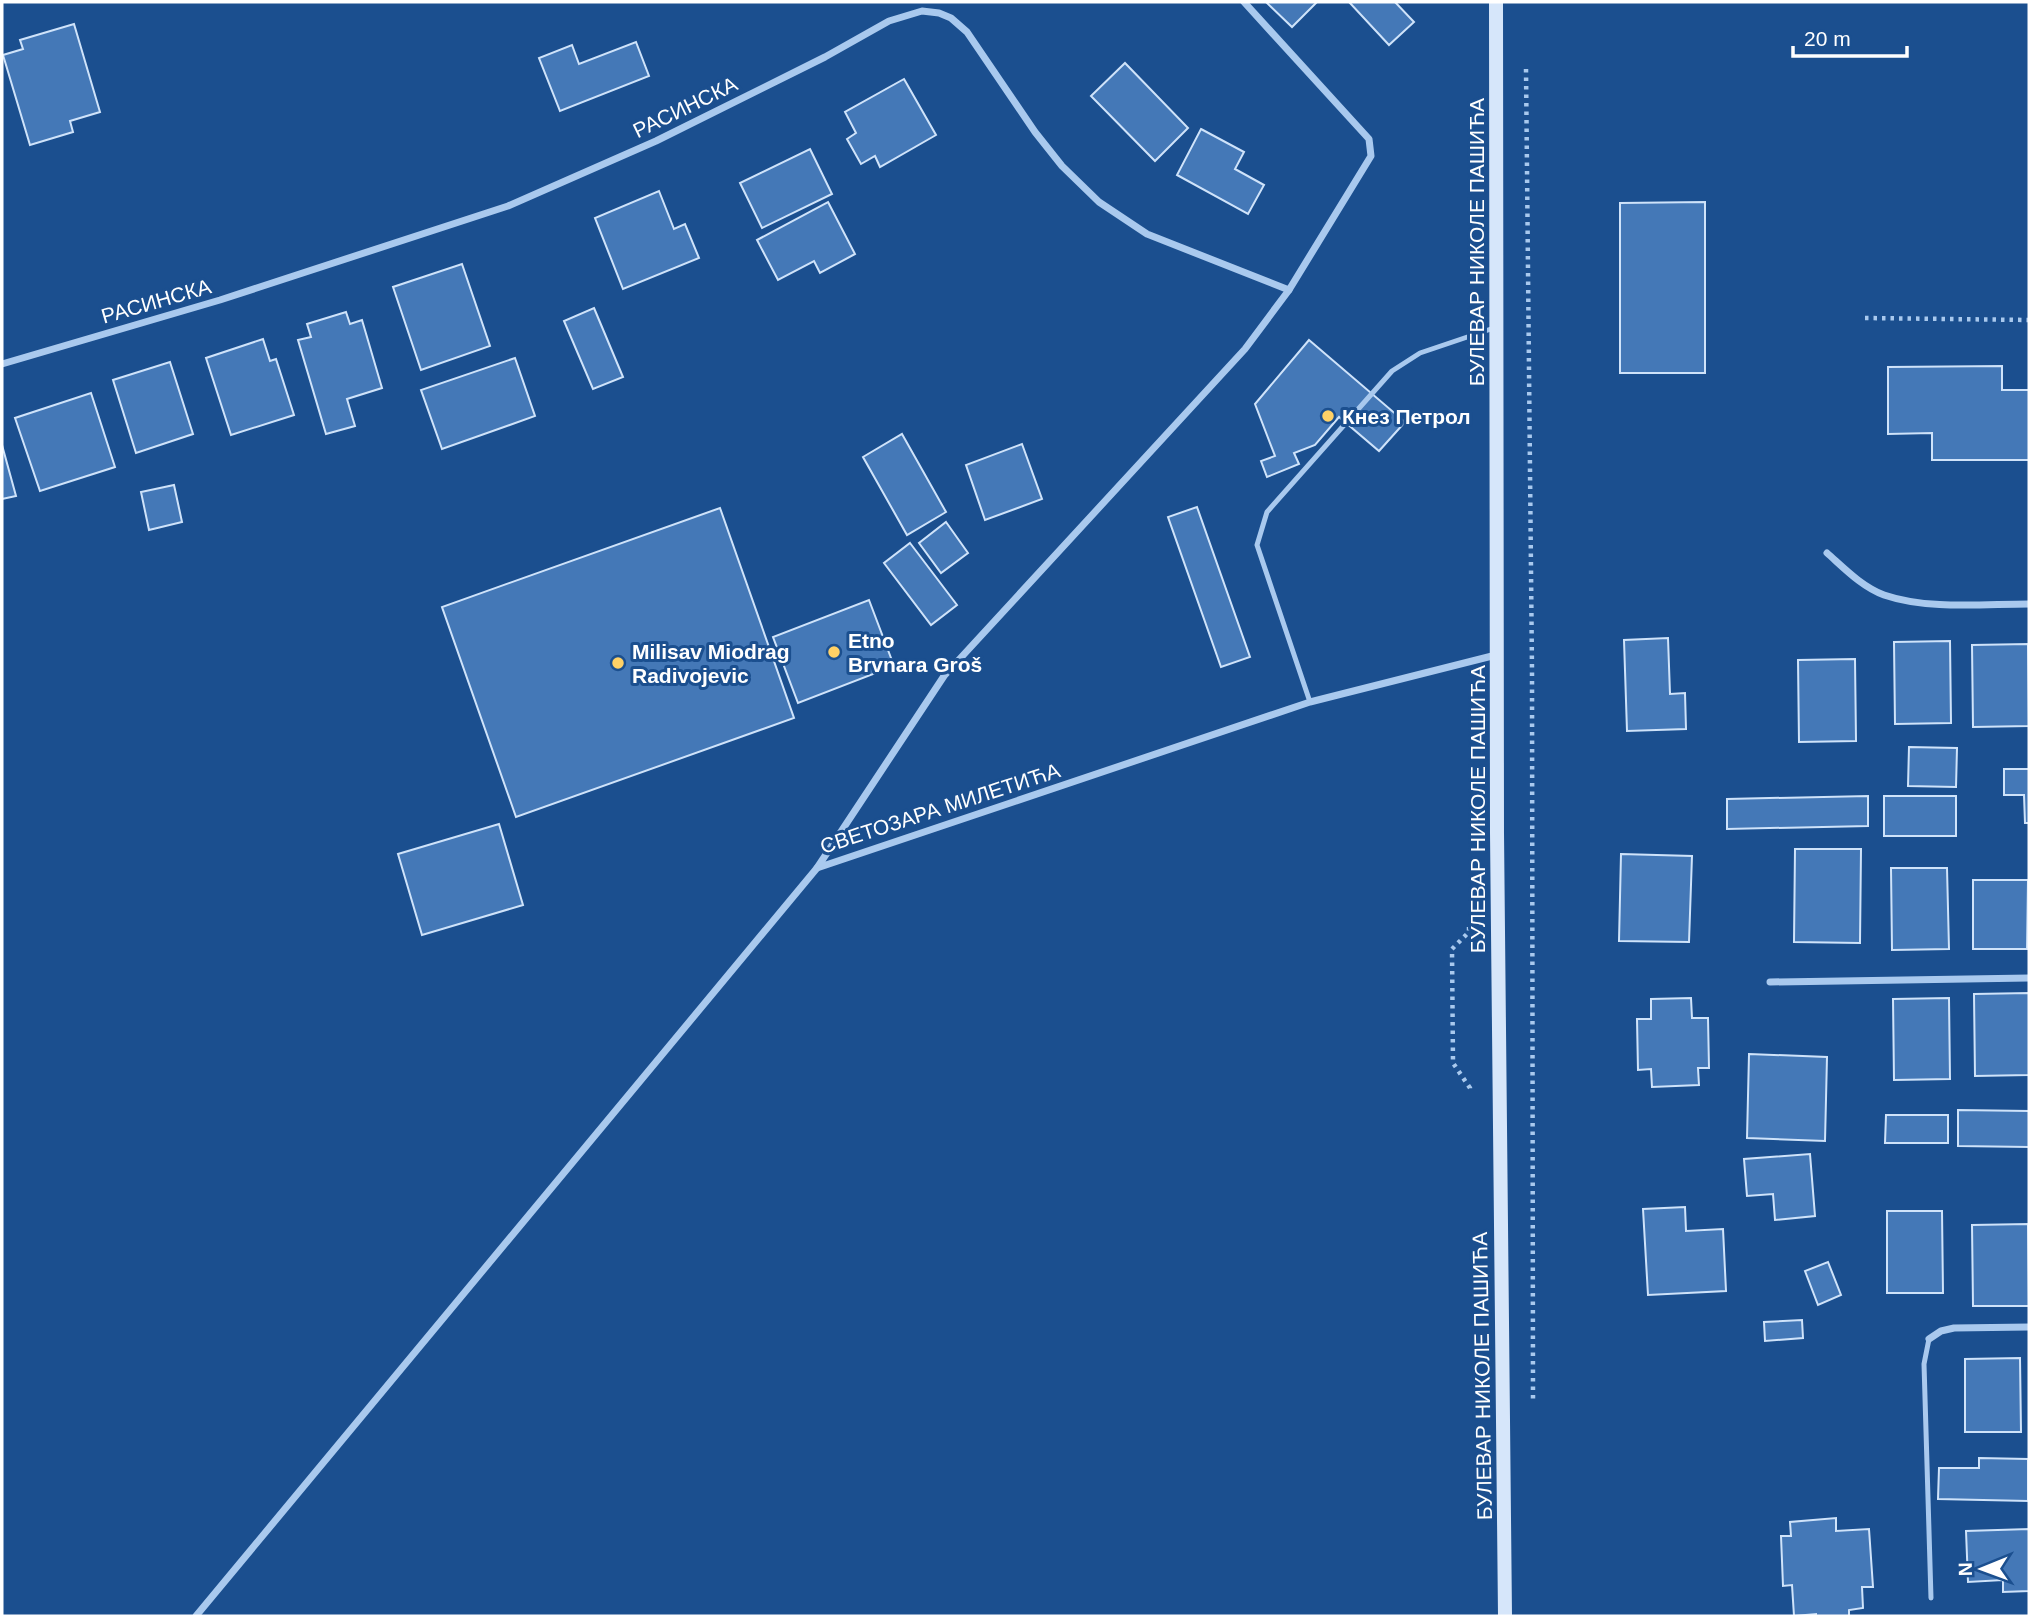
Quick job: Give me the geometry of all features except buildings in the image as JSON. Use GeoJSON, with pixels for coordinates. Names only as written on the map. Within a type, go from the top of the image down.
{"type":"FeatureCollection","features":[{"type":"Feature","properties":{"kind":"street","name":"СВЕТОЗАРА МИЛЕТИЋА"},"geometry":{"type":"LineString","coordinates":[[817,868],[944,676],[1245,349],[1289,290],[1371,156],[1368,139],[1244,2]]}},
{"type":"Feature","properties":{"kind":"street","name":"БУЛЕВАР НИКОЛЕ ПАШИЋА"},"geometry":{"type":"LineString","coordinates":[[1496,2],[1497,654],[1505,1616]]}},
{"type":"Feature","properties":{"kind":"street","name":"РАСИНСКА"},"geometry":{"type":"LineString","coordinates":[[2,364],[220,300],[508,206],[656,141],[825,57],[889,21],[922,12],[939,13],[951,18],[967,32],[1035,132],[1062,166],[1099,202],[1147,234],[1289,290]]}},
{"type":"Feature","properties":{"kind":"street"},"geometry":{"type":"LineString","coordinates":[[1827,553],[1858,580],[1882,594],[1951,605],[2029,604]]}},
{"type":"Feature","properties":{"kind":"street","name":"СВЕТОЗАРА МИЛЕТИЋА"},"geometry":{"type":"LineString","coordinates":[[817,868],[1310,702],[1497,654]]}},
{"type":"Feature","properties":{"kind":"street"},"geometry":{"type":"LineString","coordinates":[[196,1616],[817,868]]}},
{"type":"Feature","properties":{"kind":"street"},"geometry":{"type":"LineString","coordinates":[[1770,982],[2029,978]]}},
{"type":"Feature","properties":{"kind":"street"},"geometry":{"type":"LineString","coordinates":[[1929,1339],[1941,1331],[1954,1328],[2029,1327]]}},
{"type":"Feature","properties":{"kind":"lane"},"geometry":{"type":"LineString","coordinates":[[1310,702],[1257,545],[1267,512],[1392,371],[1420,352],[1497,327]]}},
{"type":"Feature","properties":{"kind":"lane"},"geometry":{"type":"LineString","coordinates":[[1929,1339],[1924,1364],[1931,1598]]}},
{"type":"Feature","properties":{"kind":"path"},"geometry":{"type":"LineString","coordinates":[[1526,57],[1532,670],[1532,1407]]}},
{"type":"Feature","properties":{"kind":"path"},"geometry":{"type":"LineString","coordinates":[[1865,318],[2029,320]]}},
{"type":"Feature","properties":{"kind":"place","name":"Кнез Петрол"},"geometry":{"type":"Point","coordinates":[1328,416]}},
{"type":"Feature","properties":{"kind":"place","name":"Etno Brvnara Groš"},"geometry":{"type":"Point","coordinates":[834,652]}},
{"type":"Feature","properties":{"kind":"place","name":"Milisav Miodrag Radivojevic"},"geometry":{"type":"Point","coordinates":[618,663]}}]}
